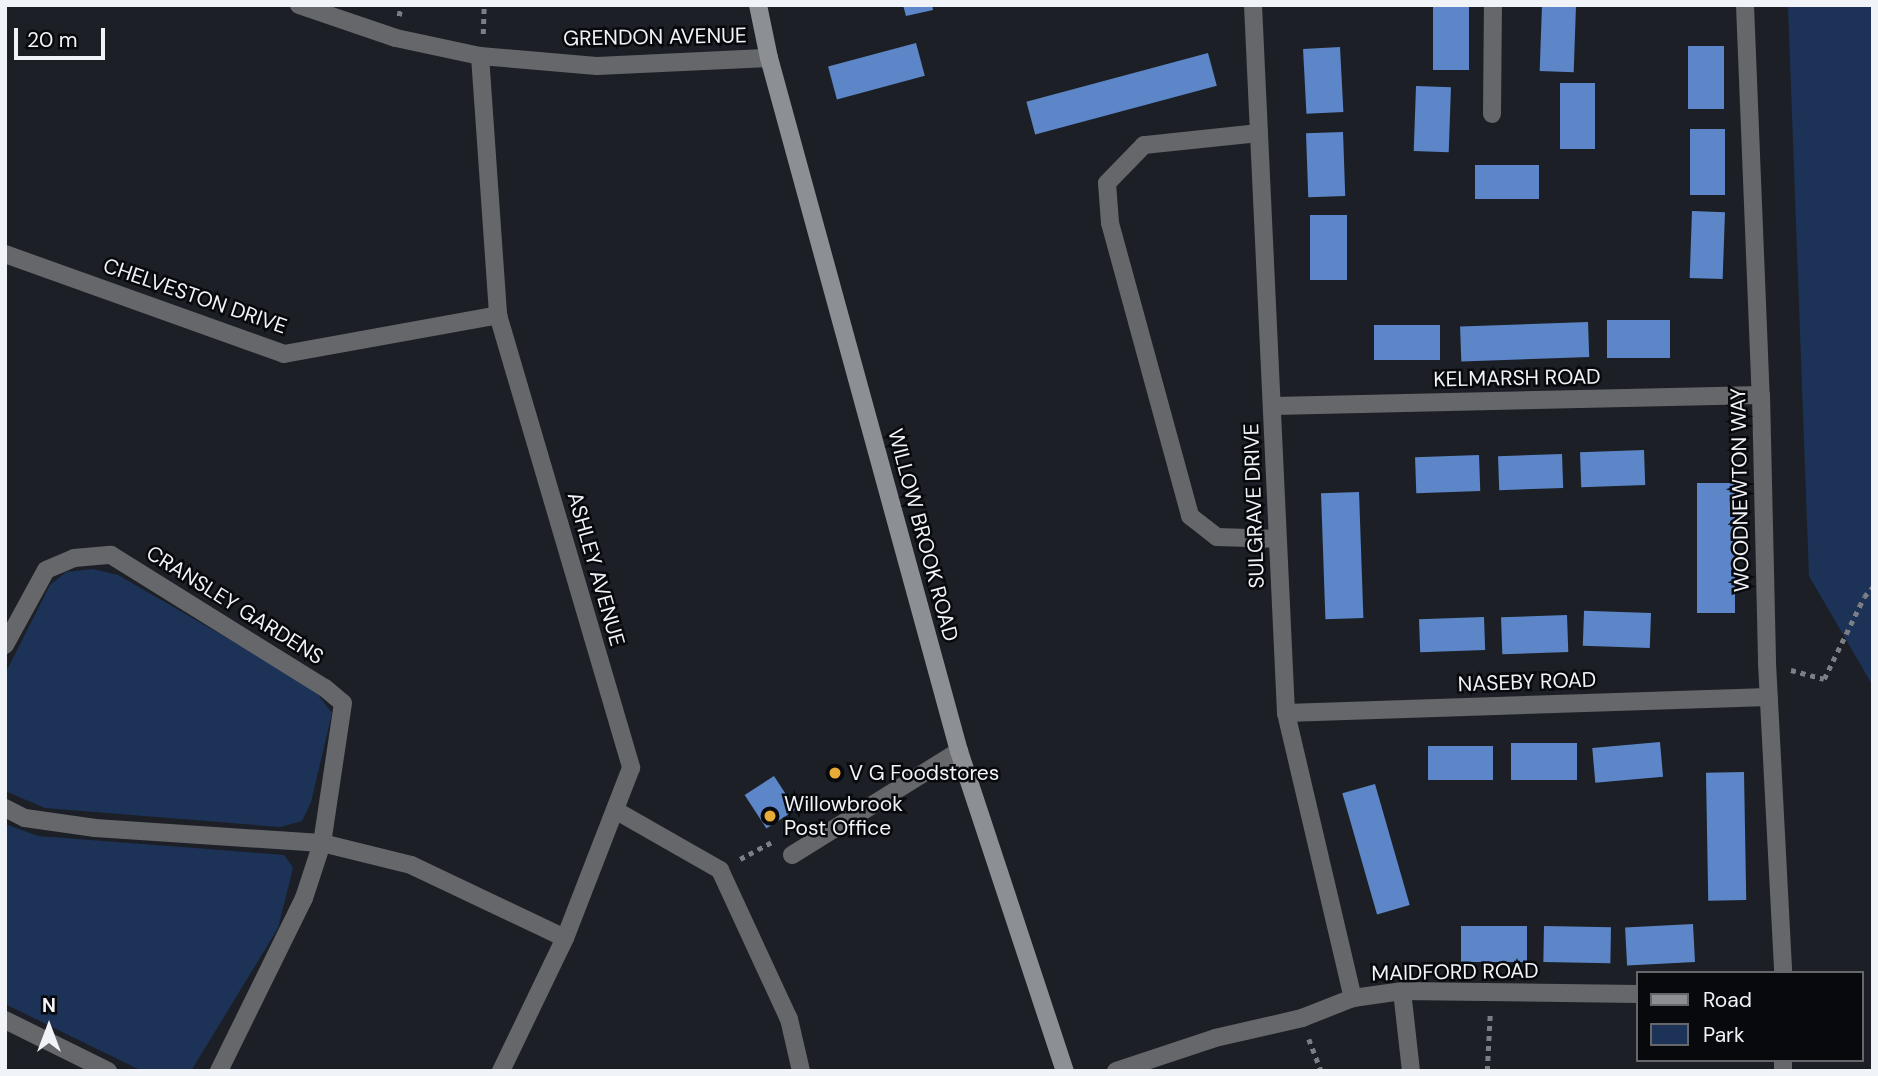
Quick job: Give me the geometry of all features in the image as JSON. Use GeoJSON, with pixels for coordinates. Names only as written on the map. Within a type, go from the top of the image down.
{"type":"FeatureCollection","features":[{"type":"Feature","properties":{"kind":"street","name":"GRENDON AVENUE"},"geometry":{"type":"LineString","coordinates":[[299,5],[396,37],[480,56],[597,66],[769,58]]}},
{"type":"Feature","properties":{"kind":"street","name":"WILLOW BROOK ROAD"},"geometry":{"type":"LineString","coordinates":[[758,5],[769,58],[959,751],[1065,1071]]}},
{"type":"Feature","properties":{"kind":"street","name":"SULGRAVE DRIVE"},"geometry":{"type":"LineString","coordinates":[[1254,5],[1286,713],[1353,998]]}},
{"type":"Feature","properties":{"kind":"street"},"geometry":{"type":"LineString","coordinates":[[1492,114],[1493,5]]}},
{"type":"Feature","properties":{"kind":"street","name":"WOODNEWTON WAY"},"geometry":{"type":"LineString","coordinates":[[1745,5],[1761,395],[1767,663],[1783,971]]}},
{"type":"Feature","properties":{"kind":"street","name":"ASHLEY AVENUE"},"geometry":{"type":"LineString","coordinates":[[480,56],[498,315],[631,768],[565,938],[501,1071]]}},
{"type":"Feature","properties":{"kind":"street"},"geometry":{"type":"LineString","coordinates":[[1259,134],[1143,145],[1107,183],[1110,223],[1189,516],[1217,537],[1277,539]]}},
{"type":"Feature","properties":{"kind":"street","name":"CHELVESTON DRIVE"},"geometry":{"type":"LineString","coordinates":[[5,254],[284,354],[498,315]]}},
{"type":"Feature","properties":{"kind":"street","name":"KELMARSH ROAD"},"geometry":{"type":"LineString","coordinates":[[1274,406],[1761,395]]}},
{"type":"Feature","properties":{"kind":"street","name":"CRANSLEY GARDENS"},"geometry":{"type":"LineString","coordinates":[[5,645],[46,570],[74,558],[111,555],[325,688],[342,703],[322,843],[304,898],[219,1071]]}},
{"type":"Feature","properties":{"kind":"street","name":"NASEBY ROAD"},"geometry":{"type":"LineString","coordinates":[[1286,713],[1769,697]]}},
{"type":"Feature","properties":{"kind":"street"},"geometry":{"type":"LineString","coordinates":[[792,855],[959,751]]}},
{"type":"Feature","properties":{"kind":"street"},"geometry":{"type":"LineString","coordinates":[[5,808],[26,818],[95,828],[322,843],[411,865],[565,938]]}},
{"type":"Feature","properties":{"kind":"street"},"geometry":{"type":"LineString","coordinates":[[615,810],[720,870],[789,1019],[801,1071]]}},
{"type":"Feature","properties":{"kind":"street"},"geometry":{"type":"LineString","coordinates":[[1402,991],[1410,1071]]}},
{"type":"Feature","properties":{"kind":"street","name":"MAIDFORD ROAD"},"geometry":{"type":"LineString","coordinates":[[1116,1071],[1215,1038],[1302,1018],[1353,998],[1402,991],[1636,993]]}},
{"type":"Feature","properties":{"kind":"street"},"geometry":{"type":"LineString","coordinates":[[5,1020],[107,1071]]}},
{"type":"Feature","properties":{"kind":"path"},"geometry":{"type":"LineString","coordinates":[[1767,663],[1824,679],[1864,597],[1873,587]]}},
{"type":"Feature","properties":{"kind":"path"},"geometry":{"type":"LineString","coordinates":[[720,870],[772,842],[792,855]]}},
{"type":"Feature","properties":{"kind":"path"},"geometry":{"type":"LineString","coordinates":[[1487,1071],[1492,992]]}},
{"type":"Feature","properties":{"kind":"path"},"geometry":{"type":"LineString","coordinates":[[1302,1018],[1321,1071]]}},
{"type":"Feature","properties":{"kind":"green space"},"geometry":{"type":"Polygon","coordinates":[[[1788,5],[1873,5],[1873,686],[1809,576],[1788,5]]]}},
{"type":"Feature","properties":{"kind":"green space"},"geometry":{"type":"Polygon","coordinates":[[[93,569],[118,575],[312,687],[332,713],[311,802],[302,821],[280,827],[45,808],[5,791],[5,674],[50,585],[66,572],[93,569]]]}},
{"type":"Feature","properties":{"kind":"green space"},"geometry":{"type":"Polygon","coordinates":[[[5,824],[38,836],[284,855],[293,868],[278,928],[191,1071],[138,1069],[5,1004],[5,824]]]}},
{"type":"Feature","properties":{"kind":"building"},"geometry":{"type":"Polygon","coordinates":[[[903,5],[932,5],[933,10],[906,16],[903,5]]]}},
{"type":"Feature","properties":{"kind":"building"},"geometry":{"type":"Polygon","coordinates":[[[1542,5],[1576,6],[1574,72],[1540,71],[1542,5]]]}},
{"type":"Feature","properties":{"kind":"building"},"geometry":{"type":"Polygon","coordinates":[[[1433,6],[1469,6],[1469,70],[1433,70],[1433,6]]]}},
{"type":"Feature","properties":{"kind":"building"},"geometry":{"type":"Polygon","coordinates":[[[916,43],[925,76],[837,99],[828,67],[916,43]]]}},
{"type":"Feature","properties":{"kind":"building"},"geometry":{"type":"Polygon","coordinates":[[[1688,46],[1724,46],[1724,109],[1688,109],[1688,46]]]}},
{"type":"Feature","properties":{"kind":"building"},"geometry":{"type":"Polygon","coordinates":[[[1340,47],[1343,112],[1306,114],[1303,49],[1340,47]]]}},
{"type":"Feature","properties":{"kind":"building"},"geometry":{"type":"Polygon","coordinates":[[[1208,53],[1217,86],[1035,134],[1026,102],[1208,53]]]}},
{"type":"Feature","properties":{"kind":"building"},"geometry":{"type":"Polygon","coordinates":[[[1560,83],[1595,83],[1595,149],[1560,149],[1560,83]]]}},
{"type":"Feature","properties":{"kind":"building"},"geometry":{"type":"Polygon","coordinates":[[[1416,86],[1451,87],[1449,152],[1414,151],[1416,86]]]}},
{"type":"Feature","properties":{"kind":"building"},"geometry":{"type":"Polygon","coordinates":[[[1690,129],[1725,129],[1725,195],[1690,195],[1690,129]]]}},
{"type":"Feature","properties":{"kind":"building"},"geometry":{"type":"Polygon","coordinates":[[[1343,132],[1345,196],[1308,197],[1306,133],[1343,132]]]}},
{"type":"Feature","properties":{"kind":"building"},"geometry":{"type":"Polygon","coordinates":[[[1475,165],[1539,165],[1539,199],[1475,199],[1475,165]]]}},
{"type":"Feature","properties":{"kind":"building"},"geometry":{"type":"Polygon","coordinates":[[[1692,211],[1725,212],[1723,279],[1690,278],[1692,211]]]}},
{"type":"Feature","properties":{"kind":"building"},"geometry":{"type":"Polygon","coordinates":[[[1310,215],[1347,215],[1347,280],[1310,280],[1310,215]]]}},
{"type":"Feature","properties":{"kind":"building"},"geometry":{"type":"Polygon","coordinates":[[[1607,320],[1670,320],[1670,358],[1607,358],[1607,320]]]}},
{"type":"Feature","properties":{"kind":"building"},"geometry":{"type":"Polygon","coordinates":[[[1588,322],[1589,357],[1461,361],[1460,326],[1588,322]]]}},
{"type":"Feature","properties":{"kind":"building"},"geometry":{"type":"Polygon","coordinates":[[[1374,325],[1440,325],[1440,360],[1374,360],[1374,325]]]}},
{"type":"Feature","properties":{"kind":"building"},"geometry":{"type":"Polygon","coordinates":[[[1644,450],[1645,485],[1581,487],[1580,452],[1644,450]]]}},
{"type":"Feature","properties":{"kind":"building"},"geometry":{"type":"Polygon","coordinates":[[[1562,454],[1563,488],[1499,490],[1498,456],[1562,454]]]}},
{"type":"Feature","properties":{"kind":"building"},"geometry":{"type":"Polygon","coordinates":[[[1479,455],[1480,491],[1416,493],[1415,457],[1479,455]]]}},
{"type":"Feature","properties":{"kind":"building"},"geometry":{"type":"Polygon","coordinates":[[[1697,483],[1735,483],[1735,613],[1697,613],[1697,483]]]}},
{"type":"Feature","properties":{"kind":"building"},"geometry":{"type":"Polygon","coordinates":[[[1359,492],[1363,618],[1325,619],[1321,493],[1359,492]]]}},
{"type":"Feature","properties":{"kind":"building"},"geometry":{"type":"Polygon","coordinates":[[[1584,611],[1651,613],[1650,648],[1583,646],[1584,611]]]}},
{"type":"Feature","properties":{"kind":"building"},"geometry":{"type":"Polygon","coordinates":[[[1567,615],[1568,652],[1502,654],[1501,617],[1567,615]]]}},
{"type":"Feature","properties":{"kind":"building"},"geometry":{"type":"Polygon","coordinates":[[[1484,617],[1485,650],[1420,652],[1419,619],[1484,617]]]}},
{"type":"Feature","properties":{"kind":"building"},"geometry":{"type":"Polygon","coordinates":[[[1660,742],[1663,777],[1595,783],[1592,748],[1660,742]]]}},
{"type":"Feature","properties":{"kind":"building"},"geometry":{"type":"Polygon","coordinates":[[[1511,743],[1577,743],[1577,780],[1511,780],[1511,743]]]}},
{"type":"Feature","properties":{"kind":"building"},"geometry":{"type":"Polygon","coordinates":[[[1428,746],[1493,746],[1493,780],[1428,780],[1428,746]]]}},
{"type":"Feature","properties":{"kind":"building"},"geometry":{"type":"Polygon","coordinates":[[[1744,772],[1746,900],[1708,901],[1706,773],[1744,772]]]}},
{"type":"Feature","properties":{"kind":"building"},"geometry":{"type":"Polygon","coordinates":[[[774,776],[796,810],[766,829],[745,795],[774,776]]]}},
{"type":"Feature","properties":{"kind":"building"},"geometry":{"type":"Polygon","coordinates":[[[1375,784],[1410,905],[1377,914],[1342,793],[1375,784]]]}},
{"type":"Feature","properties":{"kind":"building"},"geometry":{"type":"Polygon","coordinates":[[[1693,924],[1695,962],[1627,966],[1625,928],[1693,924]]]}},
{"type":"Feature","properties":{"kind":"building"},"geometry":{"type":"Polygon","coordinates":[[[1461,926],[1527,926],[1527,962],[1461,962],[1461,926]]]}},
{"type":"Feature","properties":{"kind":"building"},"geometry":{"type":"Polygon","coordinates":[[[1544,926],[1611,927],[1610,963],[1543,962],[1544,926]]]}},
{"type":"Feature","properties":{"kind":"place","name":"V G Foodstores"},"geometry":{"type":"Point","coordinates":[835,773]}},
{"type":"Feature","properties":{"kind":"place","name":"Willowbrook Post Office"},"geometry":{"type":"Point","coordinates":[770,816]}}]}
